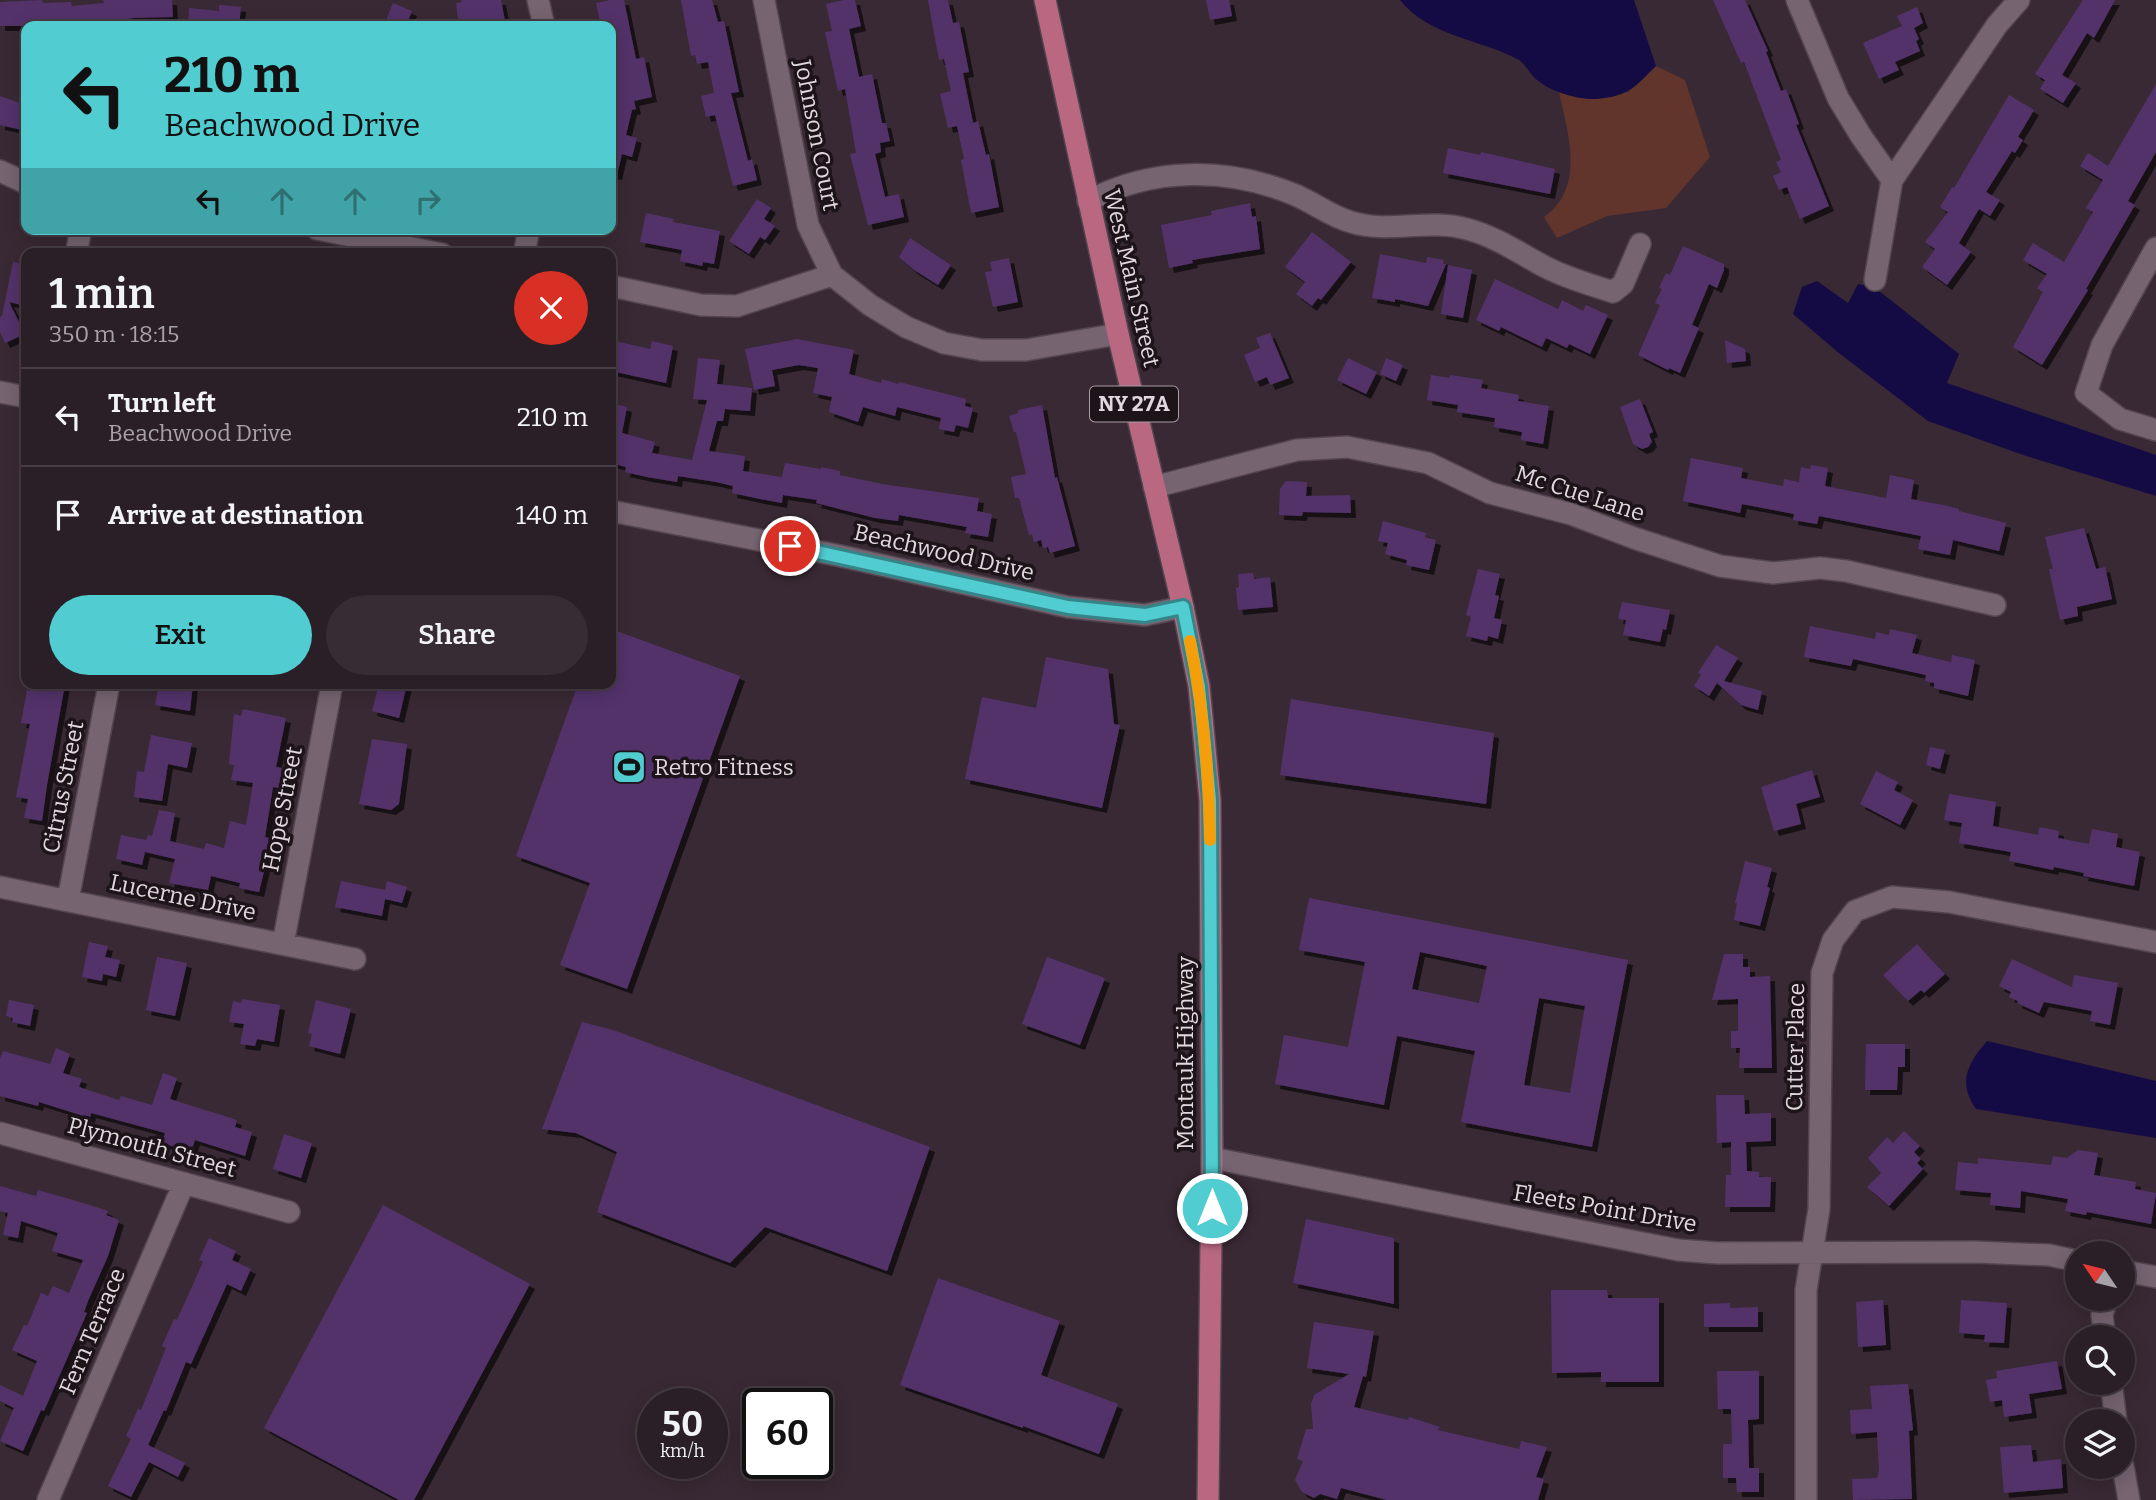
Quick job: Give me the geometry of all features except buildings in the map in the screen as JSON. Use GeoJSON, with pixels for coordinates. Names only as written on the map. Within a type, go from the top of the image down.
{"type":"FeatureCollection","features":[{"type":"Feature","properties":{"kind":"main road","name":"West Main Street"},"geometry":{"type":"LineString","coordinates":[[1045,0],[1118,334],[1183,607]]}},
{"type":"Feature","properties":{"kind":"main road","name":"Montauk Highway"},"geometry":{"type":"LineString","coordinates":[[1183,607],[1199,687],[1210,800],[1212,1158],[1208,1500]]}},
{"type":"Feature","properties":{"kind":"street"},"geometry":{"type":"LineString","coordinates":[[538,0],[543,21]]}},
{"type":"Feature","properties":{"kind":"street","name":"Johnson Court"},"geometry":{"type":"LineString","coordinates":[[764,0],[808,225],[832,275]]}},
{"type":"Feature","properties":{"kind":"street"},"geometry":{"type":"LineString","coordinates":[[1797,0],[1838,98],[1892,180]]}},
{"type":"Feature","properties":{"kind":"street"},"geometry":{"type":"LineString","coordinates":[[1875,280],[1892,180],[1982,47],[2019,0]]}},
{"type":"Feature","properties":{"kind":"street"},"geometry":{"type":"LineString","coordinates":[[0,171],[21,181]]}},
{"type":"Feature","properties":{"kind":"street"},"geometry":{"type":"LineString","coordinates":[[1088,201],[1105,192],[1149,179],[1181,173],[1220,174],[1272,186],[1297,195],[1333,216],[1352,223],[1394,228],[1439,224],[1465,228],[1489,236],[1554,271],[1613,292],[1623,284],[1640,244]]}},
{"type":"Feature","properties":{"kind":"street"},"geometry":{"type":"LineString","coordinates":[[347,235],[412,248]]}},
{"type":"Feature","properties":{"kind":"street"},"geometry":{"type":"LineString","coordinates":[[2156,248],[2102,345],[2086,393],[2120,419],[2156,430]]}},
{"type":"Feature","properties":{"kind":"street"},"geometry":{"type":"LineString","coordinates":[[616,287],[701,305],[737,306],[832,275],[870,305],[906,327],[944,343],[982,350],[1026,350],[1118,334]]}},
{"type":"Feature","properties":{"kind":"street"},"geometry":{"type":"LineString","coordinates":[[0,392],[21,396]]}},
{"type":"Feature","properties":{"kind":"street","name":"Mc Cue Lane"},"geometry":{"type":"LineString","coordinates":[[1154,487],[1297,450],[1347,447],[1428,463],[1490,493],[1570,514],[1720,566],[1746,572],[1773,573],[1820,568],[1846,571],[1995,605]]}},
{"type":"Feature","properties":{"kind":"street","name":"Beachwood Drive"},"geometry":{"type":"LineString","coordinates":[[616,512],[841,556],[1068,607],[1145,615],[1183,607]]}},
{"type":"Feature","properties":{"kind":"street","name":"Citrus Street"},"geometry":{"type":"LineString","coordinates":[[68,900],[108,689]]}},
{"type":"Feature","properties":{"kind":"street","name":"Hope Street"},"geometry":{"type":"LineString","coordinates":[[283,944],[331,689]]}},
{"type":"Feature","properties":{"kind":"street","name":"Lucerne Drive"},"geometry":{"type":"LineString","coordinates":[[0,887],[355,959]]}},
{"type":"Feature","properties":{"kind":"street","name":"Cutter Place"},"geometry":{"type":"LineString","coordinates":[[1806,1500],[1806,1290],[1819,1209],[1822,973],[1833,940],[1855,911],[1892,897],[1949,902],[2156,942]]}},
{"type":"Feature","properties":{"kind":"street","name":"Plymouth Street"},"geometry":{"type":"LineString","coordinates":[[0,1133],[289,1212]]}},
{"type":"Feature","properties":{"kind":"street","name":"Fleets Point Drive"},"geometry":{"type":"LineString","coordinates":[[1212,1158],[1678,1251],[2024,1254],[2065,1258]]}},
{"type":"Feature","properties":{"kind":"street","name":"Fern Terrace"},"geometry":{"type":"LineString","coordinates":[[48,1500],[184,1183]]}},
{"type":"Feature","properties":{"kind":"street"},"geometry":{"type":"LineString","coordinates":[[2135,1273],[2156,1277]]}},
{"type":"Feature","properties":{"kind":"street"},"geometry":{"type":"LineString","coordinates":[[2125,1479],[2129,1500]]}},
{"type":"Feature","properties":{"kind":"shaded area"},"geometry":{"type":"Polygon","coordinates":[[[1400,0],[1634,0],[1656,66],[1637,85],[1617,96],[1597,99],[1574,97],[1543,84],[1519,60],[1425,22],[1400,0]]]}},
{"type":"Feature","properties":{"kind":"shaded area"},"geometry":{"type":"Polygon","coordinates":[[[1656,66],[1685,80],[1710,157],[1666,208],[1607,216],[1557,238],[1544,217],[1557,205],[1570,176],[1569,142],[1559,92],[1595,99],[1628,92],[1656,66]]]}},
{"type":"Feature","properties":{"kind":"shaded area"},"geometry":{"type":"Polygon","coordinates":[[[1817,281],[1848,303],[1858,284],[1874,287],[1959,354],[1947,383],[2156,455],[2156,496],[2026,456],[1928,421],[1840,354],[1793,314],[1802,287],[1817,281]]]}},
{"type":"Feature","properties":{"kind":"shaded area"},"geometry":{"type":"Polygon","coordinates":[[[1987,1041],[2156,1081],[2156,1138],[1976,1109],[1967,1090],[1967,1073],[1987,1041]]]}},
{"type":"Feature","properties":{"kind":"slow traffic"},"geometry":{"type":"LineString","coordinates":[[1190,641],[1199,687],[1210,800],[1210,840]]}},
{"type":"Feature","properties":{"kind":"place","name":"Retro Fitness"},"geometry":{"type":"Point","coordinates":[629,767]}},
{"type":"Feature","properties":{"kind":"route"},"geometry":{"type":"LineString","coordinates":[[790,546],[1068,607],[1145,615],[1183,607],[1199,687],[1210,800],[1212,1208]]}}]}
